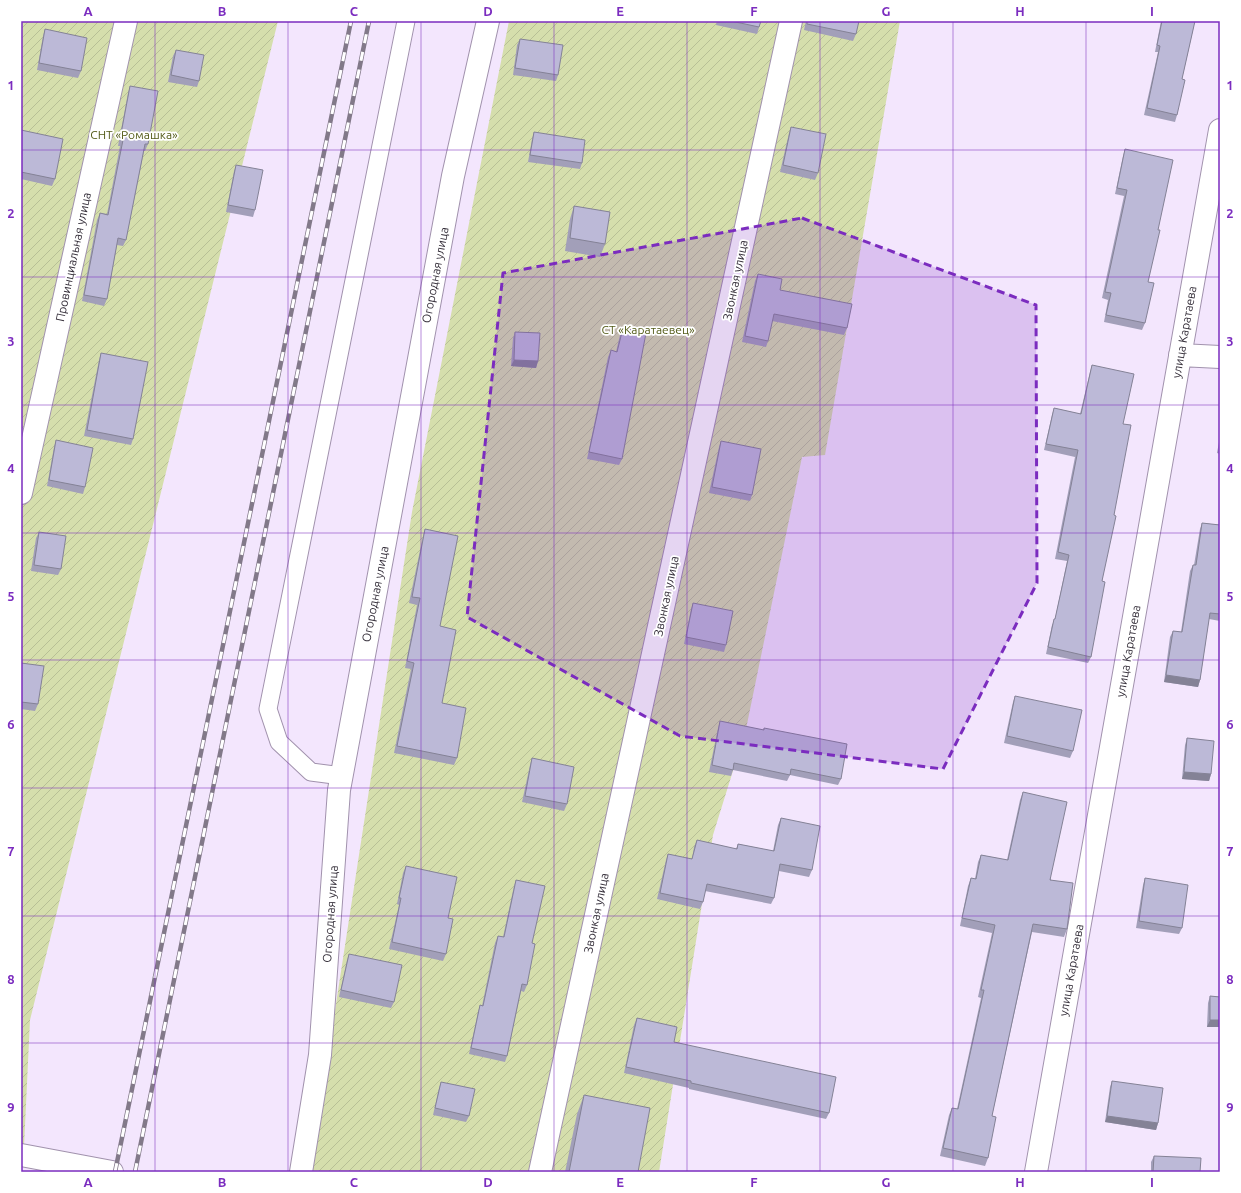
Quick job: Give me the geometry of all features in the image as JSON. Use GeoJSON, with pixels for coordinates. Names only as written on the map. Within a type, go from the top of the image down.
{"type":"FeatureCollection","features":[{"type":"Feature","properties":{"kind":"street","name":"Провинциальная улица"},"geometry":{"type":"LineString","coordinates":[[21,493],[126,21]]}},
{"type":"Feature","properties":{"kind":"street","name":"Огородная улица"},"geometry":{"type":"LineString","coordinates":[[301,1172],[320,1055],[339,790],[453,176],[488,21]]}},
{"type":"Feature","properties":{"kind":"street","name":"Звонкая улица"},"geometry":{"type":"LineString","coordinates":[[540,1172],[791,21]]}},
{"type":"Feature","properties":{"kind":"street","name":"улица Каратаева"},"geometry":{"type":"LineString","coordinates":[[1036,1172],[1220,130]]}},
{"type":"Feature","properties":{"kind":"street"},"geometry":{"type":"LineString","coordinates":[[1180,355],[1220,357]]}},
{"type":"Feature","properties":{"kind":"street"},"geometry":{"type":"LineString","coordinates":[[33,1162],[112,1172]]}},
{"type":"Feature","properties":{"kind":"lane"},"geometry":{"type":"LineString","coordinates":[[342,776],[311,772],[279,742],[268,709],[406,21]]}},
{"type":"Feature","properties":{"kind":"highlighted area"},"geometry":{"type":"Polygon","coordinates":[[[802,218],[1036,305],[1037,583],[943,769],[680,736],[467,617],[503,273],[802,218]]]}},
{"type":"Feature","properties":{"kind":"green space","name":"СНТ «Ромашка»"},"geometry":{"type":"Polygon","coordinates":[[[21,21],[278,21],[30,1020],[24,1147],[21,1170],[21,21]]]}},
{"type":"Feature","properties":{"kind":"green space","name":"СТ «Каратаевец»"},"geometry":{"type":"Polygon","coordinates":[[[509,21],[900,21],[825,455],[802,457],[746,729],[713,835],[659,1172],[310,1172],[412,512],[509,21]]]}},
{"type":"Feature","properties":{"kind":"building"},"geometry":{"type":"Polygon","coordinates":[[[731,21],[761,21],[759,27],[731,21]]]}},
{"type":"Feature","properties":{"kind":"building"},"geometry":{"type":"Polygon","coordinates":[[[807,21],[859,21],[856,34],[807,24],[807,21]]]}},
{"type":"Feature","properties":{"kind":"building"},"geometry":{"type":"Polygon","coordinates":[[[1162,21],[1195,21],[1182,79],[1185,80],[1177,115],[1147,108],[1160,46],[1157,45],[1162,21]]]}},
{"type":"Feature","properties":{"kind":"building"},"geometry":{"type":"Polygon","coordinates":[[[45,29],[87,38],[81,71],[39,63],[45,29]]]}},
{"type":"Feature","properties":{"kind":"building"},"geometry":{"type":"Polygon","coordinates":[[[520,39],[563,45],[558,75],[515,68],[520,39]]]}},
{"type":"Feature","properties":{"kind":"building"},"geometry":{"type":"Polygon","coordinates":[[[176,50],[204,55],[199,81],[171,75],[176,50]]]}},
{"type":"Feature","properties":{"kind":"building"},"geometry":{"type":"Polygon","coordinates":[[[130,86],[158,91],[148,144],[145,144],[126,240],[118,238],[107,299],[84,295],[100,213],[108,215],[123,140],[120,139],[130,86]]]}},
{"type":"Feature","properties":{"kind":"building"},"geometry":{"type":"Polygon","coordinates":[[[791,127],[826,134],[818,173],[783,165],[791,127]]]}},
{"type":"Feature","properties":{"kind":"building"},"geometry":{"type":"Polygon","coordinates":[[[21,130],[63,139],[55,179],[21,172],[21,130]]]}},
{"type":"Feature","properties":{"kind":"building"},"geometry":{"type":"Polygon","coordinates":[[[534,132],[585,140],[582,163],[530,155],[534,132]]]}},
{"type":"Feature","properties":{"kind":"building"},"geometry":{"type":"Polygon","coordinates":[[[1125,149],[1173,160],[1158,230],[1160,230],[1148,282],[1154,283],[1145,323],[1106,315],[1111,293],[1105,292],[1127,190],[1117,188],[1125,149]]]}},
{"type":"Feature","properties":{"kind":"building"},"geometry":{"type":"Polygon","coordinates":[[[236,165],[263,170],[255,210],[228,205],[236,165]]]}},
{"type":"Feature","properties":{"kind":"building"},"geometry":{"type":"Polygon","coordinates":[[[574,206],[610,212],[605,244],[570,238],[574,206]]]}},
{"type":"Feature","properties":{"kind":"building"},"geometry":{"type":"Polygon","coordinates":[[[758,274],[782,279],[780,290],[852,304],[847,328],[774,314],[768,341],[745,336],[758,274]]]}},
{"type":"Feature","properties":{"kind":"building"},"geometry":{"type":"Polygon","coordinates":[[[623,328],[646,333],[622,459],[589,452],[611,350],[617,352],[623,328]]]}},
{"type":"Feature","properties":{"kind":"building"},"geometry":{"type":"Polygon","coordinates":[[[515,332],[540,333],[538,361],[514,360],[515,332]]]}},
{"type":"Feature","properties":{"kind":"building"},"geometry":{"type":"Polygon","coordinates":[[[101,353],[148,362],[133,439],[87,430],[101,353]]]}},
{"type":"Feature","properties":{"kind":"building"},"geometry":{"type":"Polygon","coordinates":[[[1092,365],[1134,374],[1123,424],[1131,425],[1114,515],[1116,516],[1102,581],[1105,582],[1091,657],[1048,647],[1069,555],[1058,552],[1078,450],[1046,444],[1054,408],[1081,414],[1092,365]]]}},
{"type":"Feature","properties":{"kind":"building"},"geometry":{"type":"Polygon","coordinates":[[[56,440],[93,448],[85,487],[49,480],[56,440]]]}},
{"type":"Feature","properties":{"kind":"building"},"geometry":{"type":"Polygon","coordinates":[[[721,441],[761,449],[752,495],[712,487],[721,441]]]}},
{"type":"Feature","properties":{"kind":"building"},"geometry":{"type":"Polygon","coordinates":[[[1202,523],[1220,525],[1220,614],[1210,613],[1200,680],[1166,675],[1173,631],[1182,632],[1193,565],[1196,565],[1202,523]]]}},
{"type":"Feature","properties":{"kind":"building"},"geometry":{"type":"Polygon","coordinates":[[[425,529],[458,536],[440,626],[456,630],[442,703],[466,708],[457,758],[397,746],[414,663],[407,661],[420,598],[412,597],[425,529]]]}},
{"type":"Feature","properties":{"kind":"building"},"geometry":{"type":"Polygon","coordinates":[[[39,532],[66,536],[61,569],[34,565],[39,532]]]}},
{"type":"Feature","properties":{"kind":"building"},"geometry":{"type":"Polygon","coordinates":[[[693,603],[733,611],[726,645],[686,637],[693,603]]]}},
{"type":"Feature","properties":{"kind":"building"},"geometry":{"type":"Polygon","coordinates":[[[21,663],[44,666],[38,704],[21,702],[21,663]]]}},
{"type":"Feature","properties":{"kind":"building"},"geometry":{"type":"Polygon","coordinates":[[[1015,696],[1082,710],[1073,751],[1007,736],[1015,696]]]}},
{"type":"Feature","properties":{"kind":"building"},"geometry":{"type":"Polygon","coordinates":[[[720,721],[847,744],[841,779],[791,769],[790,775],[734,763],[733,770],[712,765],[720,721]]]}},
{"type":"Feature","properties":{"kind":"building"},"geometry":{"type":"Polygon","coordinates":[[[1187,738],[1214,741],[1211,774],[1184,772],[1187,738]]]}},
{"type":"Feature","properties":{"kind":"building"},"geometry":{"type":"Polygon","coordinates":[[[532,758],[574,767],[567,804],[525,796],[532,758]]]}},
{"type":"Feature","properties":{"kind":"building"},"geometry":{"type":"Polygon","coordinates":[[[1023,792],[1067,802],[1050,880],[1073,883],[1067,929],[1033,924],[992,1116],[996,1117],[988,1158],[943,1148],[952,1108],[958,1109],[984,990],[981,990],[995,925],[962,918],[971,878],[976,879],[981,855],[1008,860],[1023,792]]]}},
{"type":"Feature","properties":{"kind":"building"},"geometry":{"type":"Polygon","coordinates":[[[781,818],[820,826],[812,870],[780,864],[774,898],[707,884],[703,902],[660,893],[668,854],[692,859],[697,840],[737,849],[738,844],[774,851],[781,818]]]}},
{"type":"Feature","properties":{"kind":"building"},"geometry":{"type":"Polygon","coordinates":[[[406,866],[457,877],[448,918],[453,919],[446,954],[392,942],[406,866]]]}},
{"type":"Feature","properties":{"kind":"building"},"geometry":{"type":"Polygon","coordinates":[[[1145,878],[1188,885],[1182,928],[1139,921],[1145,878]]]}},
{"type":"Feature","properties":{"kind":"building"},"geometry":{"type":"Polygon","coordinates":[[[516,880],[545,886],[532,943],[535,944],[527,985],[522,984],[507,1056],[471,1048],[480,1005],[483,1006],[498,936],[504,937],[516,880]]]}},
{"type":"Feature","properties":{"kind":"building"},"geometry":{"type":"Polygon","coordinates":[[[349,954],[402,965],[394,1002],[341,990],[349,954]]]}},
{"type":"Feature","properties":{"kind":"building"},"geometry":{"type":"Polygon","coordinates":[[[1210,996],[1220,997],[1220,1020],[1210,1020],[1210,996]]]}},
{"type":"Feature","properties":{"kind":"building"},"geometry":{"type":"Polygon","coordinates":[[[637,1018],[677,1027],[674,1042],[836,1077],[829,1113],[691,1083],[691,1081],[626,1067],[637,1018]]]}},
{"type":"Feature","properties":{"kind":"building"},"geometry":{"type":"Polygon","coordinates":[[[1112,1081],[1163,1088],[1158,1123],[1107,1116],[1112,1081]]]}},
{"type":"Feature","properties":{"kind":"building"},"geometry":{"type":"Polygon","coordinates":[[[441,1082],[475,1089],[469,1116],[435,1108],[441,1082]]]}},
{"type":"Feature","properties":{"kind":"building"},"geometry":{"type":"Polygon","coordinates":[[[584,1095],[650,1108],[638,1172],[569,1172],[584,1095]]]}},
{"type":"Feature","properties":{"kind":"building"},"geometry":{"type":"Polygon","coordinates":[[[1154,1156],[1201,1158],[1200,1172],[1153,1172],[1154,1156]]]}},
{"type":"Feature","properties":{"kind":"railway"},"geometry":{"type":"LineString","coordinates":[[115,1172],[351,21]]}},
{"type":"Feature","properties":{"kind":"railway"},"geometry":{"type":"LineString","coordinates":[[135,1172],[369,21]]}}]}
